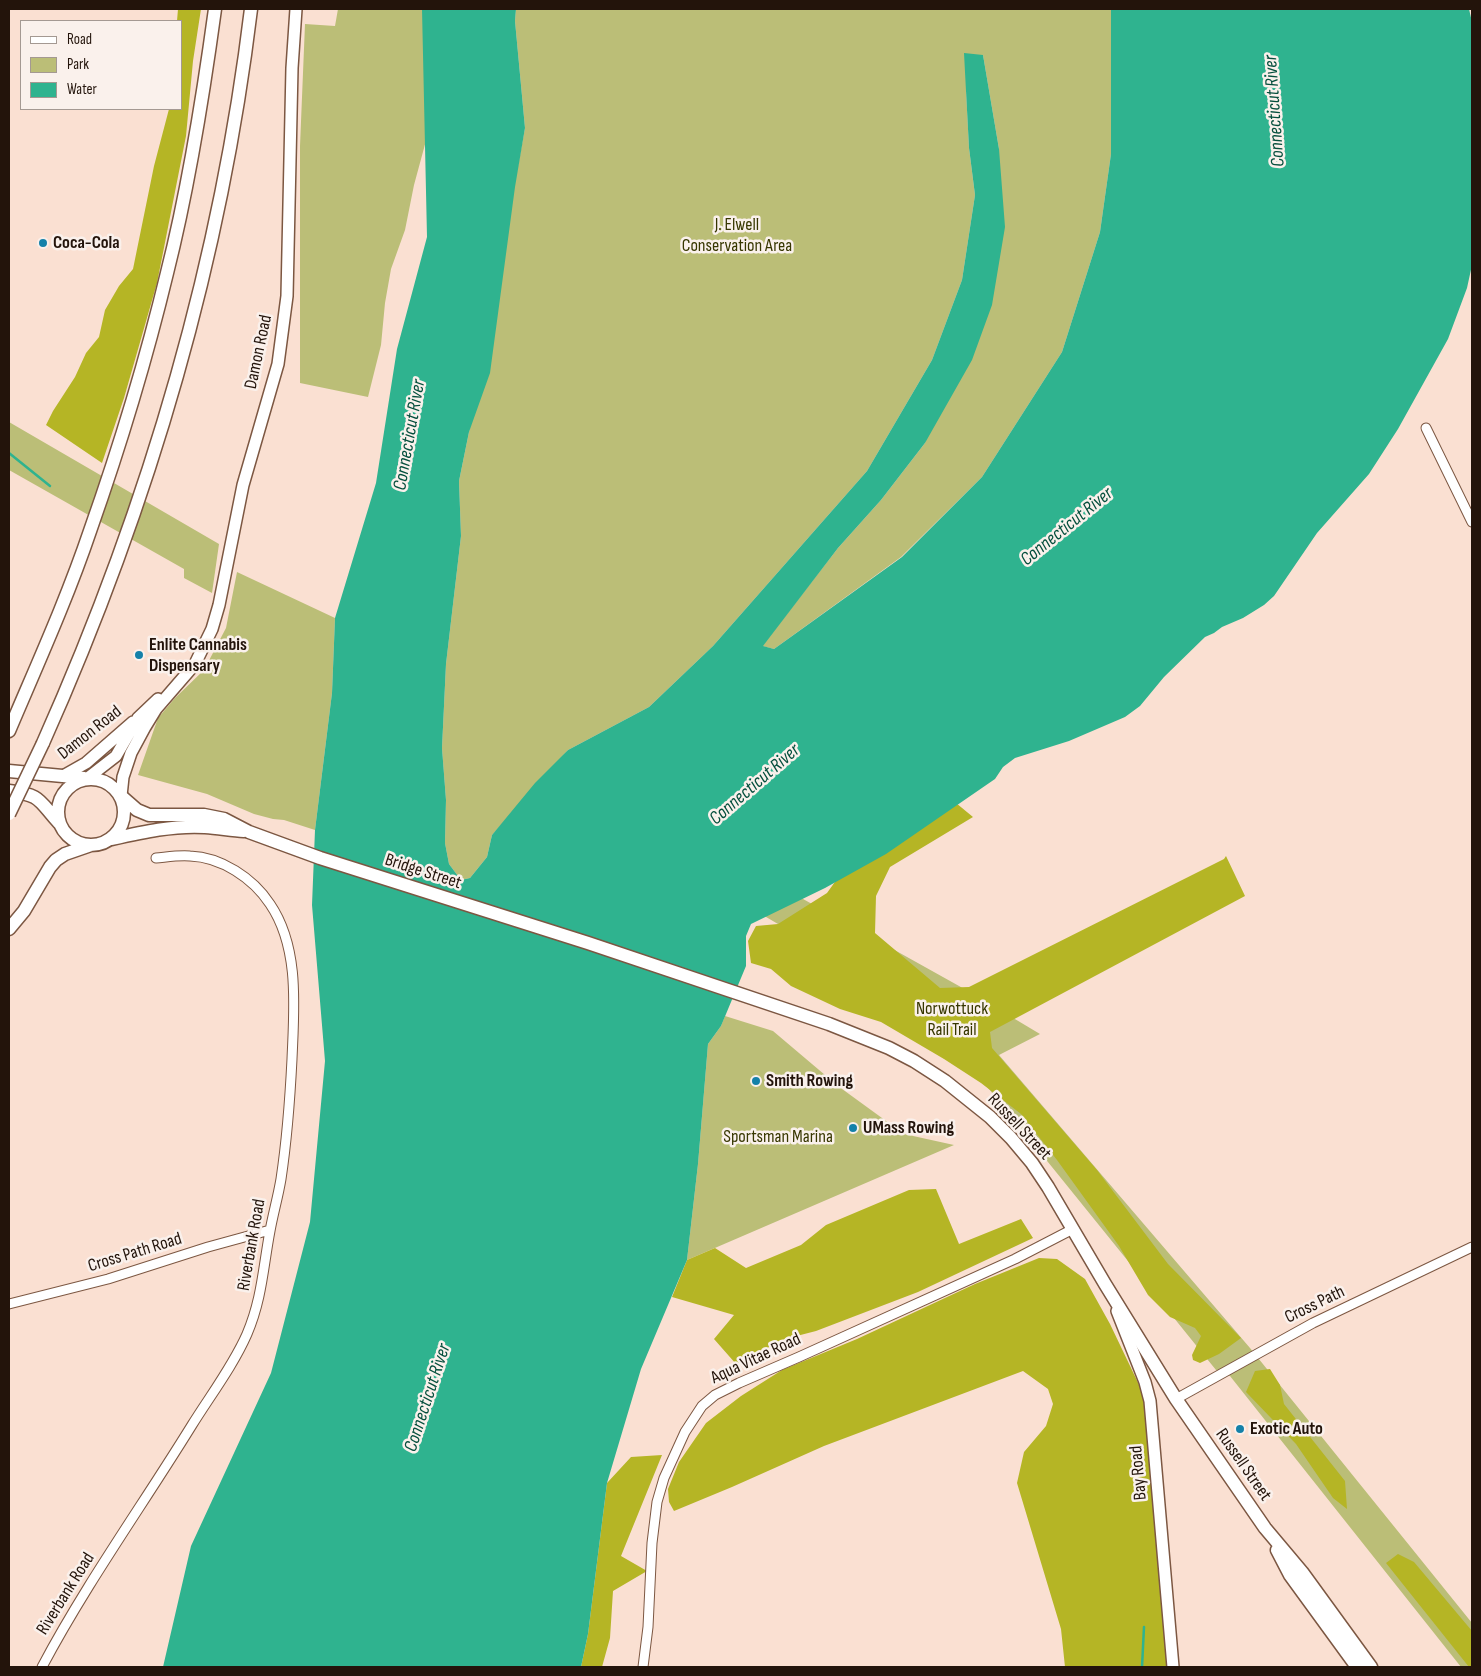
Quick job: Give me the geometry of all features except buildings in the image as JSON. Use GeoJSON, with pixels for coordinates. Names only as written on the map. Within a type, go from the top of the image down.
{"type":"FeatureCollection","features":[{"type":"Feature","properties":{"kind":"highway"},"geometry":{"type":"LineString","coordinates":[[9,731],[48,640],[90,533],[146,352],[174,242],[194,144],[215,9]]}},
{"type":"Feature","properties":{"kind":"highway"},"geometry":{"type":"LineString","coordinates":[[9,814],[43,743],[85,646],[123,548],[180,370],[208,260],[236,120],[251,9]]}},
{"type":"Feature","properties":{"kind":"highway"},"geometry":{"type":"LineString","coordinates":[[9,771],[99,779],[112,786],[121,796],[124,806],[122,820],[112,838],[66,854],[56,860],[24,911],[9,929]]}},
{"type":"Feature","properties":{"kind":"highway"},"geometry":{"type":"LineString","coordinates":[[59,823],[57,810],[62,796],[70,787],[86,778]]}},
{"type":"Feature","properties":{"kind":"highway"},"geometry":{"type":"LineString","coordinates":[[9,791],[26,793],[37,798],[67,835],[84,845],[91,845]]}},
{"type":"Feature","properties":{"kind":"highway","name":"Bridge Street"},"geometry":{"type":"LineString","coordinates":[[121,796],[137,810],[149,815],[211,815],[224,819],[249,832],[320,858],[588,943]]}},
{"type":"Feature","properties":{"kind":"highway","name":"Bridge Street"},"geometry":{"type":"LineString","coordinates":[[112,838],[153,830],[184,827],[207,827],[249,832]]}},
{"type":"Feature","properties":{"kind":"highway","name":"Russell Street"},"geometry":{"type":"LineString","coordinates":[[588,943],[804,1016],[895,1051],[964,1095],[990,1117],[1032,1163],[1176,1399],[1265,1528],[1302,1572],[1371,1667]]}},
{"type":"Feature","properties":{"kind":"highway","name":"Russell Street"},"geometry":{"type":"LineString","coordinates":[[1265,1528],[1290,1575],[1357,1667]]}},
{"type":"Feature","properties":{"kind":"main road","name":"Damon Road"},"geometry":{"type":"LineString","coordinates":[[121,796],[123,777],[131,753],[152,715],[196,664],[212,629],[219,605],[245,478],[278,364],[287,296],[292,68],[296,9]]}},
{"type":"Feature","properties":{"kind":"main road","name":"Damon Road"},"geometry":{"type":"LineString","coordinates":[[63,776],[86,763],[138,718],[152,703],[176,686]]}},
{"type":"Feature","properties":{"kind":"main road","name":"Damon Road"},"geometry":{"type":"LineString","coordinates":[[86,778],[116,756],[138,718]]}},
{"type":"Feature","properties":{"kind":"main road","name":"Bay Road"},"geometry":{"type":"LineString","coordinates":[[1105,1284],[1146,1382],[1150,1401],[1172,1667]]}},
{"type":"Feature","properties":{"kind":"street"},"geometry":{"type":"LineString","coordinates":[[1426,428],[1472,522]]}},
{"type":"Feature","properties":{"kind":"street","name":"Riverbank Road"},"geometry":{"type":"LineString","coordinates":[[42,1667],[127,1526],[175,1453],[246,1337],[262,1289],[270,1230],[282,1167],[290,1082],[293,988],[286,942],[277,916],[263,894],[245,877],[233,870],[208,859],[191,856],[156,858]]}},
{"type":"Feature","properties":{"kind":"street","name":"Aqua Vitae Road"},"geometry":{"type":"LineString","coordinates":[[643,1667],[649,1618],[652,1535],[657,1502],[664,1478],[685,1432],[702,1406],[715,1395],[729,1387],[1015,1258],[1073,1229]]}},
{"type":"Feature","properties":{"kind":"street","name":"Cross Path Road"},"geometry":{"type":"LineString","coordinates":[[9,1304],[108,1279],[208,1247],[270,1230]]}},
{"type":"Feature","properties":{"kind":"street","name":"Cross Path"},"geometry":{"type":"LineString","coordinates":[[1176,1399],[1313,1324],[1472,1247]]}},
{"type":"Feature","properties":{"kind":"green space"},"geometry":{"type":"Polygon","coordinates":[[[178,9],[201,9],[193,61],[186,136],[157,283],[124,398],[102,463],[46,425],[75,377],[86,353],[99,337],[105,310],[119,286],[133,269],[154,166],[169,110],[182,110],[182,20],[177,20],[178,9]]]}},
{"type":"Feature","properties":{"kind":"green space"},"geometry":{"type":"Polygon","coordinates":[[[338,9],[439,9],[427,137],[414,185],[405,230],[391,269],[385,303],[381,345],[368,397],[300,383],[300,146],[305,24],[335,26],[338,9]]]}},
{"type":"Feature","properties":{"kind":"green space","name":"J. Elwell Conservation Area"},"geometry":{"type":"Polygon","coordinates":[[[516,9],[1111,9],[1111,154],[1100,232],[1062,352],[982,477],[901,557],[774,649],[762,646],[838,548],[881,500],[925,443],[999,149],[983,55],[966,90],[969,148],[975,195],[962,280],[932,360],[867,471],[713,646],[649,707],[568,750],[492,835],[487,857],[470,878],[461,880],[449,864],[445,843],[446,800],[442,748],[446,664],[461,536],[459,481],[525,128],[515,21],[516,9]]]}},
{"type":"Feature","properties":{"kind":"green space"},"geometry":{"type":"Polygon","coordinates":[[[9,422],[219,544],[212,593],[184,578],[184,569],[9,470],[9,422]]]}},
{"type":"Feature","properties":{"kind":"green space"},"geometry":{"type":"Polygon","coordinates":[[[237,572],[335,618],[332,693],[315,830],[284,820],[254,814],[207,794],[138,775],[158,718],[175,698],[204,670],[226,628],[237,572]]]}},
{"type":"Feature","properties":{"kind":"green space"},"geometry":{"type":"Polygon","coordinates":[[[956,803],[973,817],[890,867],[876,896],[875,933],[940,988],[969,987],[1224,859],[1226,856],[1245,896],[990,1032],[992,1048],[1097,1170],[1168,1264],[1241,1338],[1219,1354],[1200,1363],[1193,1360],[1192,1355],[1201,1336],[1195,1328],[1170,1317],[1148,1295],[1119,1246],[1021,1114],[981,1083],[881,1022],[840,1009],[791,986],[771,969],[751,963],[748,941],[756,926],[778,924],[827,893],[842,872],[956,803]]]}},
{"type":"Feature","properties":{"kind":"green space","name":"Norwottuck Rail Trail"},"geometry":{"type":"Polygon","coordinates":[[[674,827],[968,991],[1040,1034],[999,1055],[1250,1348],[1472,1623],[1472,1667],[1461,1667],[1230,1376],[1216,1370],[972,1068],[778,924],[654,851],[674,827]]]}},
{"type":"Feature","properties":{"kind":"green space","name":"Sportsman Marina"},"geometry":{"type":"Polygon","coordinates":[[[725,1016],[773,1031],[838,1086],[904,1134],[954,1145],[687,1260],[698,1164],[708,1044],[721,1026],[725,1016]]]}},
{"type":"Feature","properties":{"kind":"green space"},"geometry":{"type":"Polygon","coordinates":[[[936,1189],[959,1244],[1021,1219],[1033,1238],[918,1292],[816,1331],[785,1339],[736,1364],[714,1339],[734,1315],[672,1297],[687,1260],[715,1248],[746,1268],[801,1245],[826,1225],[909,1190],[936,1189]]]}},
{"type":"Feature","properties":{"kind":"green space"},"geometry":{"type":"Polygon","coordinates":[[[1039,1258],[1057,1259],[1085,1279],[1110,1324],[1142,1391],[1148,1424],[1167,1667],[1065,1667],[1061,1629],[1017,1483],[1024,1452],[1046,1426],[1053,1404],[1048,1389],[1023,1371],[824,1446],[674,1511],[669,1502],[668,1489],[679,1462],[706,1423],[741,1396],[782,1370],[857,1339],[975,1284],[1039,1258]]]}},
{"type":"Feature","properties":{"kind":"green space"},"geometry":{"type":"Polygon","coordinates":[[[1270,1369],[1280,1385],[1284,1404],[1345,1481],[1347,1509],[1333,1498],[1296,1444],[1246,1392],[1255,1371],[1270,1369]]]}},
{"type":"Feature","properties":{"kind":"green space"},"geometry":{"type":"Polygon","coordinates":[[[662,1455],[621,1556],[647,1571],[613,1591],[610,1638],[602,1667],[581,1667],[588,1634],[607,1483],[631,1457],[662,1455]]]}},
{"type":"Feature","properties":{"kind":"green space"},"geometry":{"type":"Polygon","coordinates":[[[1398,1554],[1414,1562],[1472,1631],[1472,1667],[1469,1667],[1386,1563],[1398,1554]]]}},
{"type":"Feature","properties":{"kind":"water","name":"Connecticut River"},"geometry":{"type":"Polygon","coordinates":[[[422,9],[516,9],[515,21],[525,128],[515,187],[490,373],[469,432],[459,481],[461,536],[446,664],[442,748],[446,800],[445,843],[449,864],[461,880],[470,878],[487,857],[492,835],[535,783],[568,750],[649,707],[713,646],[867,471],[932,360],[962,280],[975,195],[969,148],[964,53],[983,55],[999,149],[1005,227],[992,305],[972,360],[925,443],[881,500],[838,548],[763,646],[774,649],[902,557],[982,477],[1062,352],[1100,232],[1111,154],[1111,9],[1469,9],[1472,22],[1472,265],[1467,288],[1448,339],[1398,429],[1369,474],[1317,533],[1274,596],[1264,605],[1243,618],[1205,637],[1164,677],[1140,706],[1125,717],[1069,741],[1015,758],[1003,767],[995,779],[886,854],[825,888],[751,924],[746,936],[746,966],[721,1026],[708,1044],[698,1164],[687,1260],[641,1369],[607,1483],[588,1634],[581,1667],[163,1667],[191,1546],[271,1373],[310,1222],[325,1061],[312,905],[315,830],[332,693],[335,618],[376,483],[397,349],[427,237],[422,9]]]}},
{"type":"Feature","properties":{"kind":"waterway"},"geometry":{"type":"LineString","coordinates":[[9,453],[50,486]]}},
{"type":"Feature","properties":{"kind":"waterway"},"geometry":{"type":"LineString","coordinates":[[1142,1667],[1144,1627]]}},
{"type":"Feature","properties":{"kind":"place","name":"Coca-Cola"},"geometry":{"type":"Point","coordinates":[43,243]}},
{"type":"Feature","properties":{"kind":"place","name":"Enlite Cannabis Dispensary"},"geometry":{"type":"Point","coordinates":[139,655]}},
{"type":"Feature","properties":{"kind":"place","name":"Smith Rowing"},"geometry":{"type":"Point","coordinates":[756,1081]}},
{"type":"Feature","properties":{"kind":"place","name":"UMass Rowing"},"geometry":{"type":"Point","coordinates":[853,1128]}},
{"type":"Feature","properties":{"kind":"place","name":"Exotic Auto"},"geometry":{"type":"Point","coordinates":[1240,1429]}}]}
